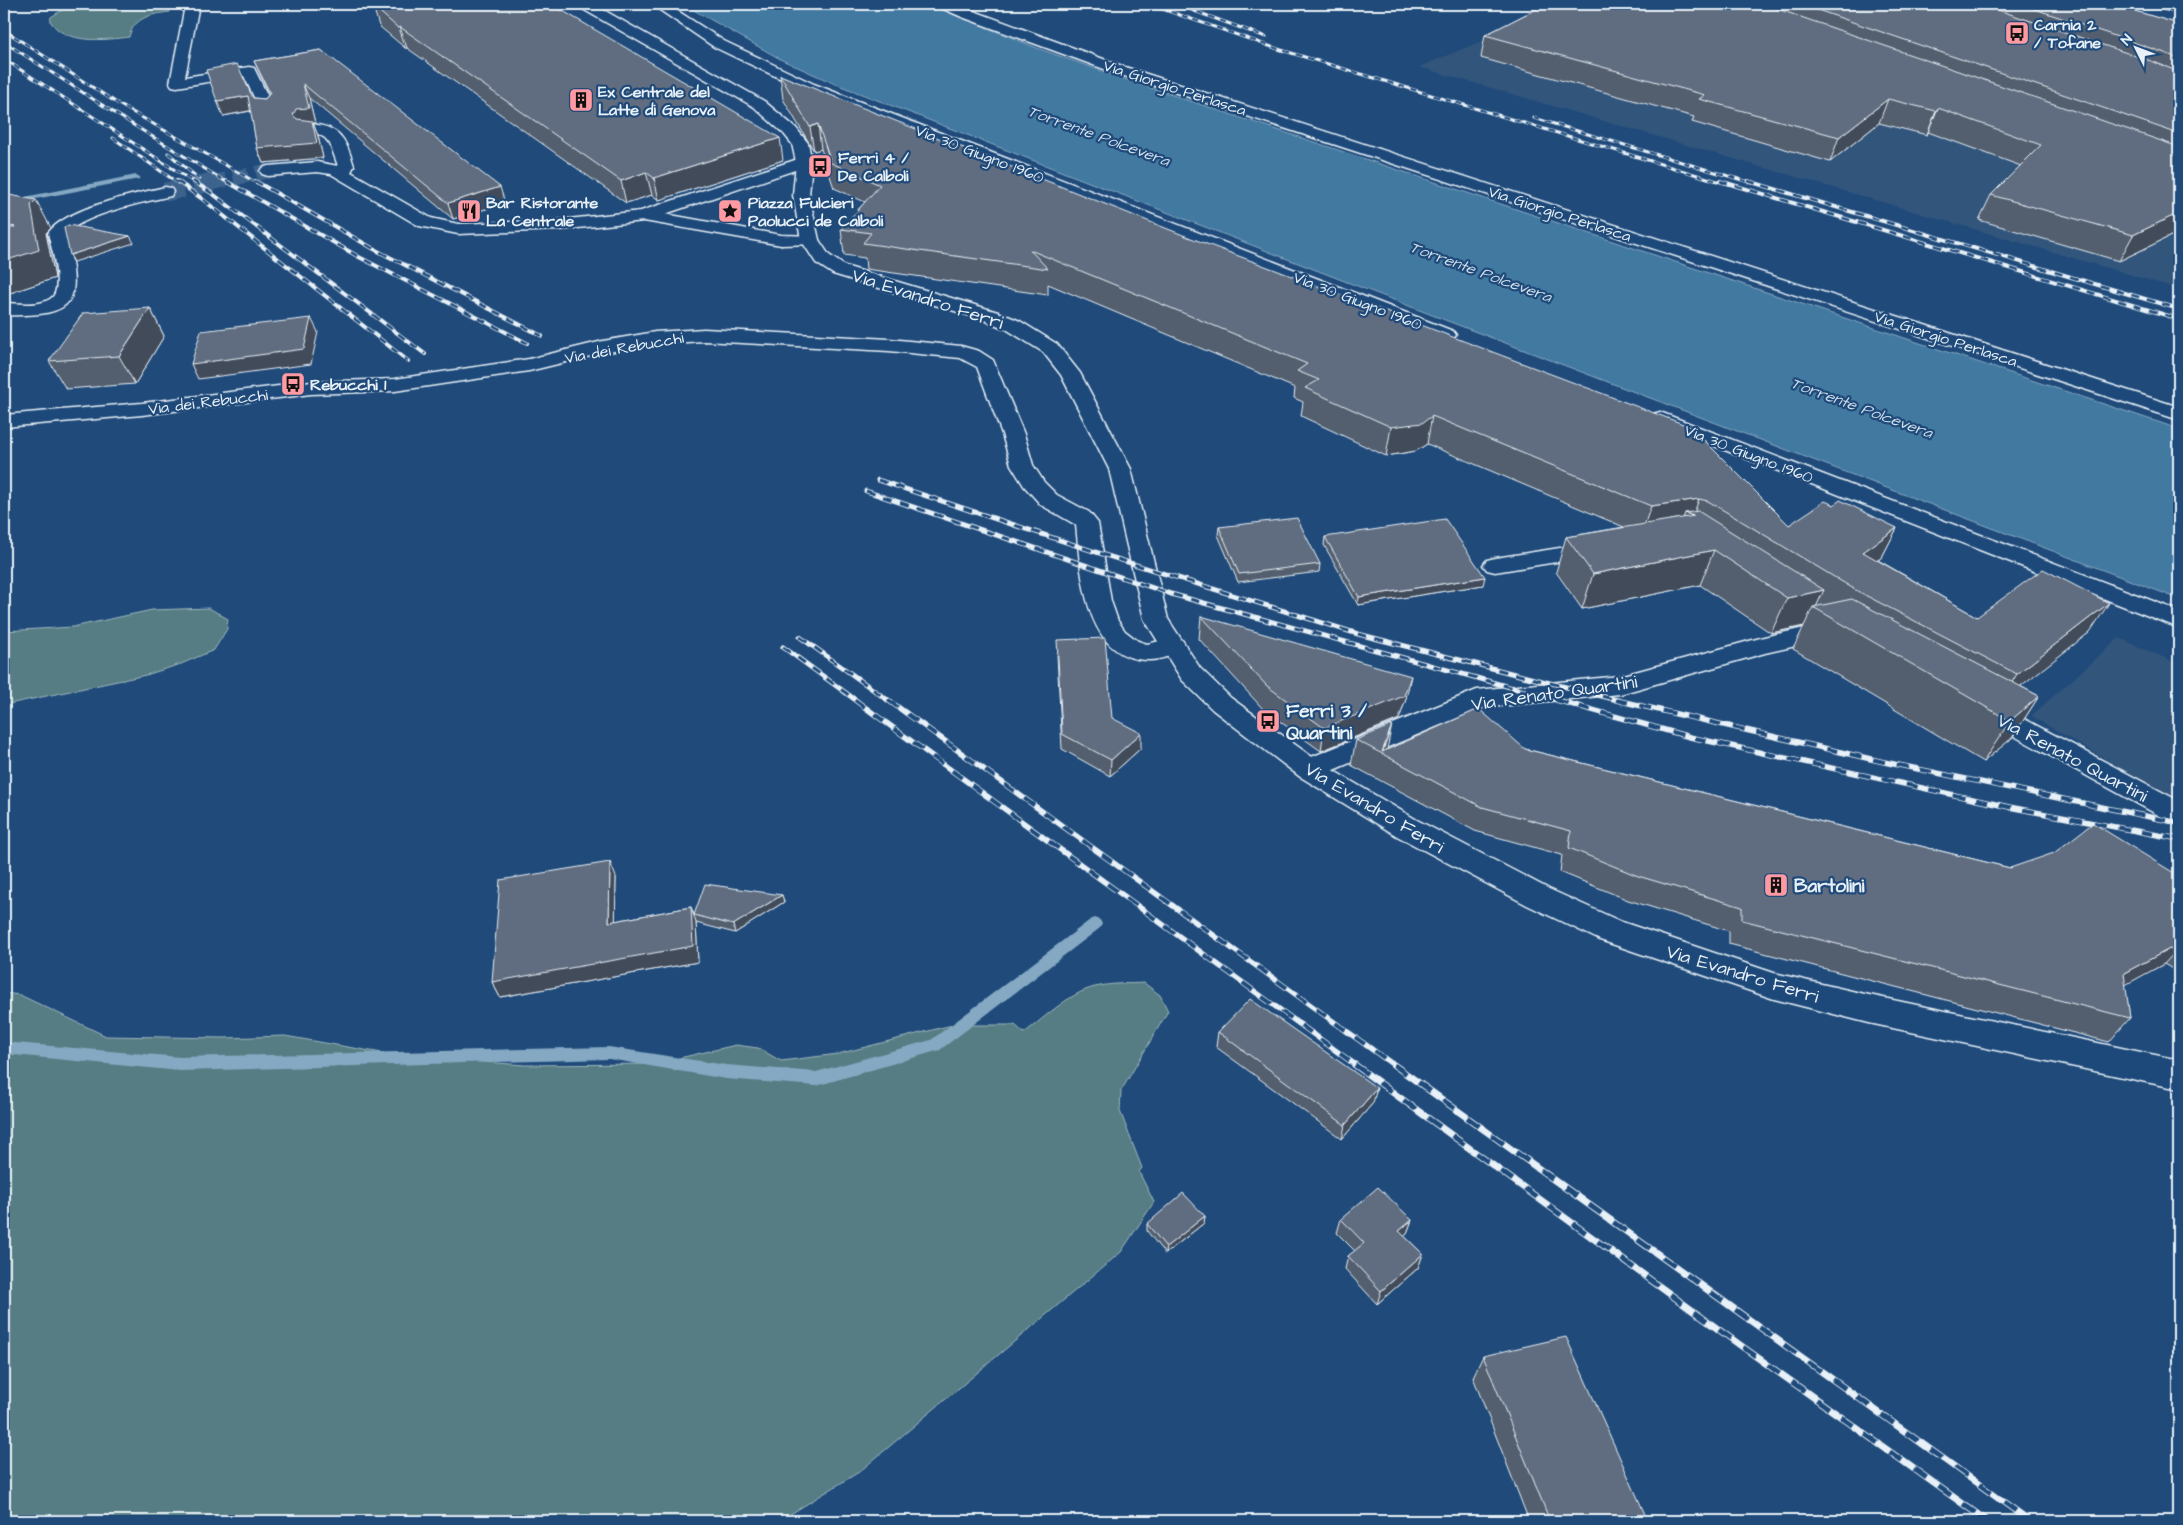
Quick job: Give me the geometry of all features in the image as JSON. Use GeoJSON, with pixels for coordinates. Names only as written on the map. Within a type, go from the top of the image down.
{"type":"FeatureCollection","features":[{"type":"Feature","properties":{"kind":"main road"},"geometry":{"type":"LineString","coordinates":[[182,4],[191,10],[177,83],[249,71],[266,109]]}},
{"type":"Feature","properties":{"kind":"main road","name":"Via Evandro Ferri"},"geometry":{"type":"LineString","coordinates":[[584,4],[759,104],[790,131],[800,143],[804,162],[801,184],[802,206],[810,240],[822,259],[839,270],[991,316],[1013,326],[1050,348],[1070,373],[1120,469],[1156,619],[1190,674],[1222,704],[1308,769],[1407,828],[1538,897],[1611,931],[1774,986],[1869,1009],[2179,1075]]}},
{"type":"Feature","properties":{"kind":"main road","name":"Via 30 Giugno 1960"},"geometry":{"type":"LineString","coordinates":[[658,4],[719,44],[809,87],[1466,343]]}},
{"type":"Feature","properties":{"kind":"main road","name":"Via Giorgio Perlasca"},"geometry":{"type":"LineString","coordinates":[[944,4],[1120,70],[2179,414]]}},
{"type":"Feature","properties":{"kind":"main road"},"geometry":{"type":"LineString","coordinates":[[2160,4],[2179,9]]}},
{"type":"Feature","properties":{"kind":"main road"},"geometry":{"type":"LineString","coordinates":[[309,130],[325,131],[333,135],[340,146],[346,166],[342,173]]}},
{"type":"Feature","properties":{"kind":"main road"},"geometry":{"type":"LineString","coordinates":[[268,171],[317,167],[342,173],[425,222],[458,229],[559,225],[643,216],[804,162]]}},
{"type":"Feature","properties":{"kind":"main road"},"geometry":{"type":"LineString","coordinates":[[4,309],[32,310],[51,306],[62,301],[66,295],[68,279],[57,233],[63,226],[113,207],[165,192]]}},
{"type":"Feature","properties":{"kind":"main road"},"geometry":{"type":"LineString","coordinates":[[643,216],[781,240],[810,240]]}},
{"type":"Feature","properties":{"kind":"main road","name":"Via dei Rebucchi"},"geometry":{"type":"LineString","coordinates":[[4,421],[142,409],[311,388],[395,385],[529,365],[603,347],[655,338],[714,335],[890,345],[960,352],[972,355],[986,364],[1013,434],[1022,465],[1035,486],[1049,500],[1081,516],[1087,523],[1100,608],[1116,638],[1126,646],[1146,652],[1173,646]]}},
{"type":"Feature","properties":{"kind":"main road","name":"Via 30 Giugno 1960"},"geometry":{"type":"LineString","coordinates":[[1642,411],[2179,620]]}},
{"type":"Feature","properties":{"kind":"main road"},"geometry":{"type":"LineString","coordinates":[[1495,565],[1621,546]]}},
{"type":"Feature","properties":{"kind":"main road","name":"Via Renato Quartini"},"geometry":{"type":"LineString","coordinates":[[1308,769],[1477,699],[1620,686],[1764,645],[1843,633],[1810,613]]}},
{"type":"Feature","properties":{"kind":"main road","name":"Via Renato Quartini"},"geometry":{"type":"LineString","coordinates":[[1964,698],[2179,814]]}},
{"type":"Feature","properties":{"kind":"shaded area"},"geometry":{"type":"Polygon","coordinates":[[[1571,4],[2179,178],[2179,289],[1419,67],[1571,4]]]}},
{"type":"Feature","properties":{"kind":"shaded area"},"geometry":{"type":"Polygon","coordinates":[[[2119,638],[2179,664],[2179,802],[2031,716],[2119,638]]]}},
{"type":"Feature","properties":{"kind":"green space"},"geometry":{"type":"Polygon","coordinates":[[[60,4],[169,4],[170,12],[150,16],[139,21],[131,30],[129,37],[98,40],[76,37],[65,34],[57,29],[50,21],[51,17],[62,10],[60,4]]]}},
{"type":"Feature","properties":{"kind":"green space"},"geometry":{"type":"Polygon","coordinates":[[[209,608],[228,619],[227,629],[214,650],[181,664],[146,675],[4,705],[4,631],[73,627],[152,610],[209,608]]]}},
{"type":"Feature","properties":{"kind":"green space"},"geometry":{"type":"Polygon","coordinates":[[[1144,983],[1160,995],[1168,1011],[1121,1091],[1120,1111],[1142,1168],[1139,1172],[1154,1202],[1121,1252],[859,1472],[779,1521],[4,1521],[4,993],[20,995],[106,1036],[223,1038],[285,1036],[399,1056],[525,1065],[653,1064],[736,1045],[758,1048],[781,1061],[838,1054],[952,1025],[1015,1025],[1024,1033],[1070,998],[1090,988],[1105,985],[1144,983]]]}},
{"type":"Feature","properties":{"kind":"water","name":"Torrente Polcevera"},"geometry":{"type":"Polygon","coordinates":[[[683,4],[929,4],[1037,48],[1130,81],[2179,429],[2179,599],[1458,325],[833,83],[782,60],[683,4]]]}},
{"type":"Feature","properties":{"kind":"building","name":"Ex Centrale del Latte di Genova"},"geometry":{"type":"Polygon","coordinates":[[[372,4],[551,4],[780,138],[654,178],[646,172],[621,181],[400,27],[398,28],[372,4]]]}},
{"type":"Feature","properties":{"kind":"building"},"geometry":{"type":"Polygon","coordinates":[[[1546,4],[1763,4],[2179,147],[2179,213],[2133,235],[1991,195],[2041,145],[1938,108],[1936,111],[1888,99],[1839,137],[1699,99],[1705,95],[1485,35],[1546,4]]]}},
{"type":"Feature","properties":{"kind":"building"},"geometry":{"type":"Polygon","coordinates":[[[1800,4],[1980,4],[2154,62],[2179,72],[2179,134],[1800,4]]]}},
{"type":"Feature","properties":{"kind":"building"},"geometry":{"type":"Polygon","coordinates":[[[2020,4],[2111,4],[2179,24],[2179,59],[2165,53],[2020,4]]]}},
{"type":"Feature","properties":{"kind":"building"},"geometry":{"type":"Polygon","coordinates":[[[321,50],[500,187],[448,203],[303,84],[309,108],[296,109],[293,115],[297,119],[312,121],[317,143],[257,148],[248,96],[217,101],[206,70],[237,64],[253,98],[265,99],[270,93],[254,61],[321,50]]]}},
{"type":"Feature","properties":{"kind":"building"},"geometry":{"type":"Polygon","coordinates":[[[780,75],[1183,235],[1691,427],[1789,525],[1825,501],[1834,505],[1840,500],[1897,528],[1863,552],[1977,617],[2043,569],[2109,603],[2017,674],[1859,592],[1708,501],[1699,499],[1651,506],[1432,416],[1422,423],[1391,427],[1305,388],[1319,380],[1297,371],[1307,364],[1030,250],[1048,269],[863,243],[871,233],[841,229],[880,185],[831,163],[818,124],[810,127],[780,75]]]}},
{"type":"Feature","properties":{"kind":"building"},"geometry":{"type":"Polygon","coordinates":[[[4,194],[36,200],[31,205],[39,250],[4,261],[4,231],[15,227],[4,225],[4,194]]]}},
{"type":"Feature","properties":{"kind":"building"},"geometry":{"type":"Polygon","coordinates":[[[68,225],[130,236],[70,255],[64,228],[68,225]]]}},
{"type":"Feature","properties":{"kind":"building"},"geometry":{"type":"Polygon","coordinates":[[[150,308],[119,356],[49,361],[83,313],[150,308]]]}},
{"type":"Feature","properties":{"kind":"building"},"geometry":{"type":"Polygon","coordinates":[[[311,318],[304,349],[191,364],[201,331],[311,318]]]}},
{"type":"Feature","properties":{"kind":"building"},"geometry":{"type":"Polygon","coordinates":[[[1698,511],[1824,590],[1787,598],[1714,550],[1593,574],[1566,537],[1694,516],[1685,513],[1698,511]]]}},
{"type":"Feature","properties":{"kind":"building"},"geometry":{"type":"Polygon","coordinates":[[[1297,518],[1320,564],[1239,574],[1219,527],[1297,518]]]}},
{"type":"Feature","properties":{"kind":"building"},"geometry":{"type":"Polygon","coordinates":[[[1445,519],[1485,577],[1359,597],[1325,537],[1445,519]]]}},
{"type":"Feature","properties":{"kind":"building"},"geometry":{"type":"Polygon","coordinates":[[[1852,599],[2039,696],[2010,721],[1813,607],[1852,599]]]}},
{"type":"Feature","properties":{"kind":"building"},"geometry":{"type":"Polygon","coordinates":[[[1201,616],[1411,676],[1404,696],[1324,728],[1267,686],[1201,616]]]}},
{"type":"Feature","properties":{"kind":"building"},"geometry":{"type":"Polygon","coordinates":[[[1105,638],[1112,718],[1141,733],[1111,760],[1062,734],[1057,640],[1105,638]]]}},
{"type":"Feature","properties":{"kind":"building","name":"Bartolini"},"geometry":{"type":"Polygon","coordinates":[[[1479,709],[1525,749],[2010,868],[2054,853],[2093,823],[2179,876],[2179,944],[2124,973],[2130,1018],[1742,920],[1742,907],[1638,876],[1569,848],[1571,831],[1482,807],[1356,740],[1392,725],[1382,752],[1479,709]]]}},
{"type":"Feature","properties":{"kind":"building"},"geometry":{"type":"Polygon","coordinates":[[[610,862],[609,922],[691,907],[693,946],[492,982],[500,880],[610,862]]]}},
{"type":"Feature","properties":{"kind":"building"},"geometry":{"type":"Polygon","coordinates":[[[705,884],[782,895],[733,925],[694,915],[705,884]]]}},
{"type":"Feature","properties":{"kind":"building"},"geometry":{"type":"Polygon","coordinates":[[[1250,999],[1377,1088],[1345,1125],[1218,1032],[1250,999]]]}},
{"type":"Feature","properties":{"kind":"building"},"geometry":{"type":"Polygon","coordinates":[[[1378,1187],[1412,1220],[1399,1231],[1423,1254],[1381,1291],[1348,1256],[1364,1243],[1341,1219],[1378,1187]]]}},
{"type":"Feature","properties":{"kind":"building"},"geometry":{"type":"Polygon","coordinates":[[[1183,1193],[1205,1216],[1166,1247],[1147,1224],[1183,1193]]]}},
{"type":"Feature","properties":{"kind":"building"},"geometry":{"type":"Polygon","coordinates":[[[1566,1337],[1648,1521],[1550,1521],[1483,1356],[1566,1337]]]}},
{"type":"Feature","properties":{"kind":"waterway"},"geometry":{"type":"LineString","coordinates":[[4,203],[136,177]]}},
{"type":"Feature","properties":{"kind":"waterway"},"geometry":{"type":"LineString","coordinates":[[4,1048],[180,1064],[609,1053],[726,1072],[816,1079],[935,1045],[1095,924]]}},
{"type":"Feature","properties":{"kind":"tunnel"},"geometry":{"type":"LineString","coordinates":[[211,183],[268,171]]}},
{"type":"Feature","properties":{"kind":"tunnel"},"geometry":{"type":"LineString","coordinates":[[165,192],[217,181]]}},
{"type":"Feature","properties":{"kind":"railway"},"geometry":{"type":"LineString","coordinates":[[1148,4],[1278,49],[1724,183]]}},
{"type":"Feature","properties":{"kind":"railway"},"geometry":{"type":"LineString","coordinates":[[1175,4],[1266,37]]}},
{"type":"Feature","properties":{"kind":"railway"},"geometry":{"type":"LineString","coordinates":[[4,30],[120,105],[257,183]]}},
{"type":"Feature","properties":{"kind":"railway"},"geometry":{"type":"LineString","coordinates":[[4,42],[228,183]]}},
{"type":"Feature","properties":{"kind":"railway"},"geometry":{"type":"LineString","coordinates":[[4,59],[195,183]]}},
{"type":"Feature","properties":{"kind":"railway"},"geometry":{"type":"LineString","coordinates":[[1534,118],[1752,183]]}},
{"type":"Feature","properties":{"kind":"railway"},"geometry":{"type":"LineString","coordinates":[[113,138],[178,183]]}},
{"type":"Feature","properties":{"kind":"railway"},"geometry":{"type":"LineString","coordinates":[[168,153],[199,179]]}},
{"type":"Feature","properties":{"kind":"railway"},"geometry":{"type":"LineString","coordinates":[[177,181],[408,361]]}},
{"type":"Feature","properties":{"kind":"railway"},"geometry":{"type":"LineString","coordinates":[[193,181],[213,194],[425,354]]}},
{"type":"Feature","properties":{"kind":"railway"},"geometry":{"type":"LineString","coordinates":[[226,181],[359,257],[527,343]]}},
{"type":"Feature","properties":{"kind":"railway"},"geometry":{"type":"LineString","coordinates":[[255,181],[374,249],[542,336]]}},
{"type":"Feature","properties":{"kind":"railway"},"geometry":{"type":"LineString","coordinates":[[1720,181],[2179,319]]}},
{"type":"Feature","properties":{"kind":"railway"},"geometry":{"type":"LineString","coordinates":[[1748,181],[2179,309]]}},
{"type":"Feature","properties":{"kind":"railway"},"geometry":{"type":"LineString","coordinates":[[878,480],[1111,557],[1358,634],[1621,701]]}},
{"type":"Feature","properties":{"kind":"railway"},"geometry":{"type":"LineString","coordinates":[[866,491],[1171,594],[1561,701]]}},
{"type":"Feature","properties":{"kind":"railway"},"geometry":{"type":"LineString","coordinates":[[800,637],[889,701]]}},
{"type":"Feature","properties":{"kind":"railway"},"geometry":{"type":"LineString","coordinates":[[783,647],[857,701]]}},
{"type":"Feature","properties":{"kind":"railway"},"geometry":{"type":"LineString","coordinates":[[855,700],[1357,1066]]}},
{"type":"Feature","properties":{"kind":"railway"},"geometry":{"type":"LineString","coordinates":[[888,700],[1395,1066]]}},
{"type":"Feature","properties":{"kind":"railway"},"geometry":{"type":"LineString","coordinates":[[1556,700],[1690,737],[2009,807],[2179,839]]}},
{"type":"Feature","properties":{"kind":"railway"},"geometry":{"type":"LineString","coordinates":[[1616,700],[1884,762],[2179,823]]}},
{"type":"Feature","properties":{"kind":"railway"},"geometry":{"type":"LineString","coordinates":[[1355,1065],[1740,1345],[1987,1521]]}},
{"type":"Feature","properties":{"kind":"railway"},"geometry":{"type":"LineString","coordinates":[[1394,1065],[2030,1521]]}},
{"type":"Feature","properties":{"kind":"place","name":"Carnia 2 / Tofane"},"geometry":{"type":"Point","coordinates":[2017,33]}},
{"type":"Feature","properties":{"kind":"place","name":"Ex Centrale del Latte di Genova"},"geometry":{"type":"Point","coordinates":[581,100]}},
{"type":"Feature","properties":{"kind":"place","name":"Ferri 4 / De Calboli"},"geometry":{"type":"Point","coordinates":[820,166]}},
{"type":"Feature","properties":{"kind":"place","name":"Bar Ristorante La Centrale"},"geometry":{"type":"Point","coordinates":[469,211]}},
{"type":"Feature","properties":{"kind":"place","name":"Piazza Fulcieri Paolucci de Calboli"},"geometry":{"type":"Point","coordinates":[730,211]}},
{"type":"Feature","properties":{"kind":"place","name":"Rebucchi 1"},"geometry":{"type":"Point","coordinates":[293,384]}},
{"type":"Feature","properties":{"kind":"place","name":"Ferri 3 / Quartini"},"geometry":{"type":"Point","coordinates":[1268,721]}},
{"type":"Feature","properties":{"kind":"place","name":"Bartolini"},"geometry":{"type":"Point","coordinates":[1776,885]}}]}
